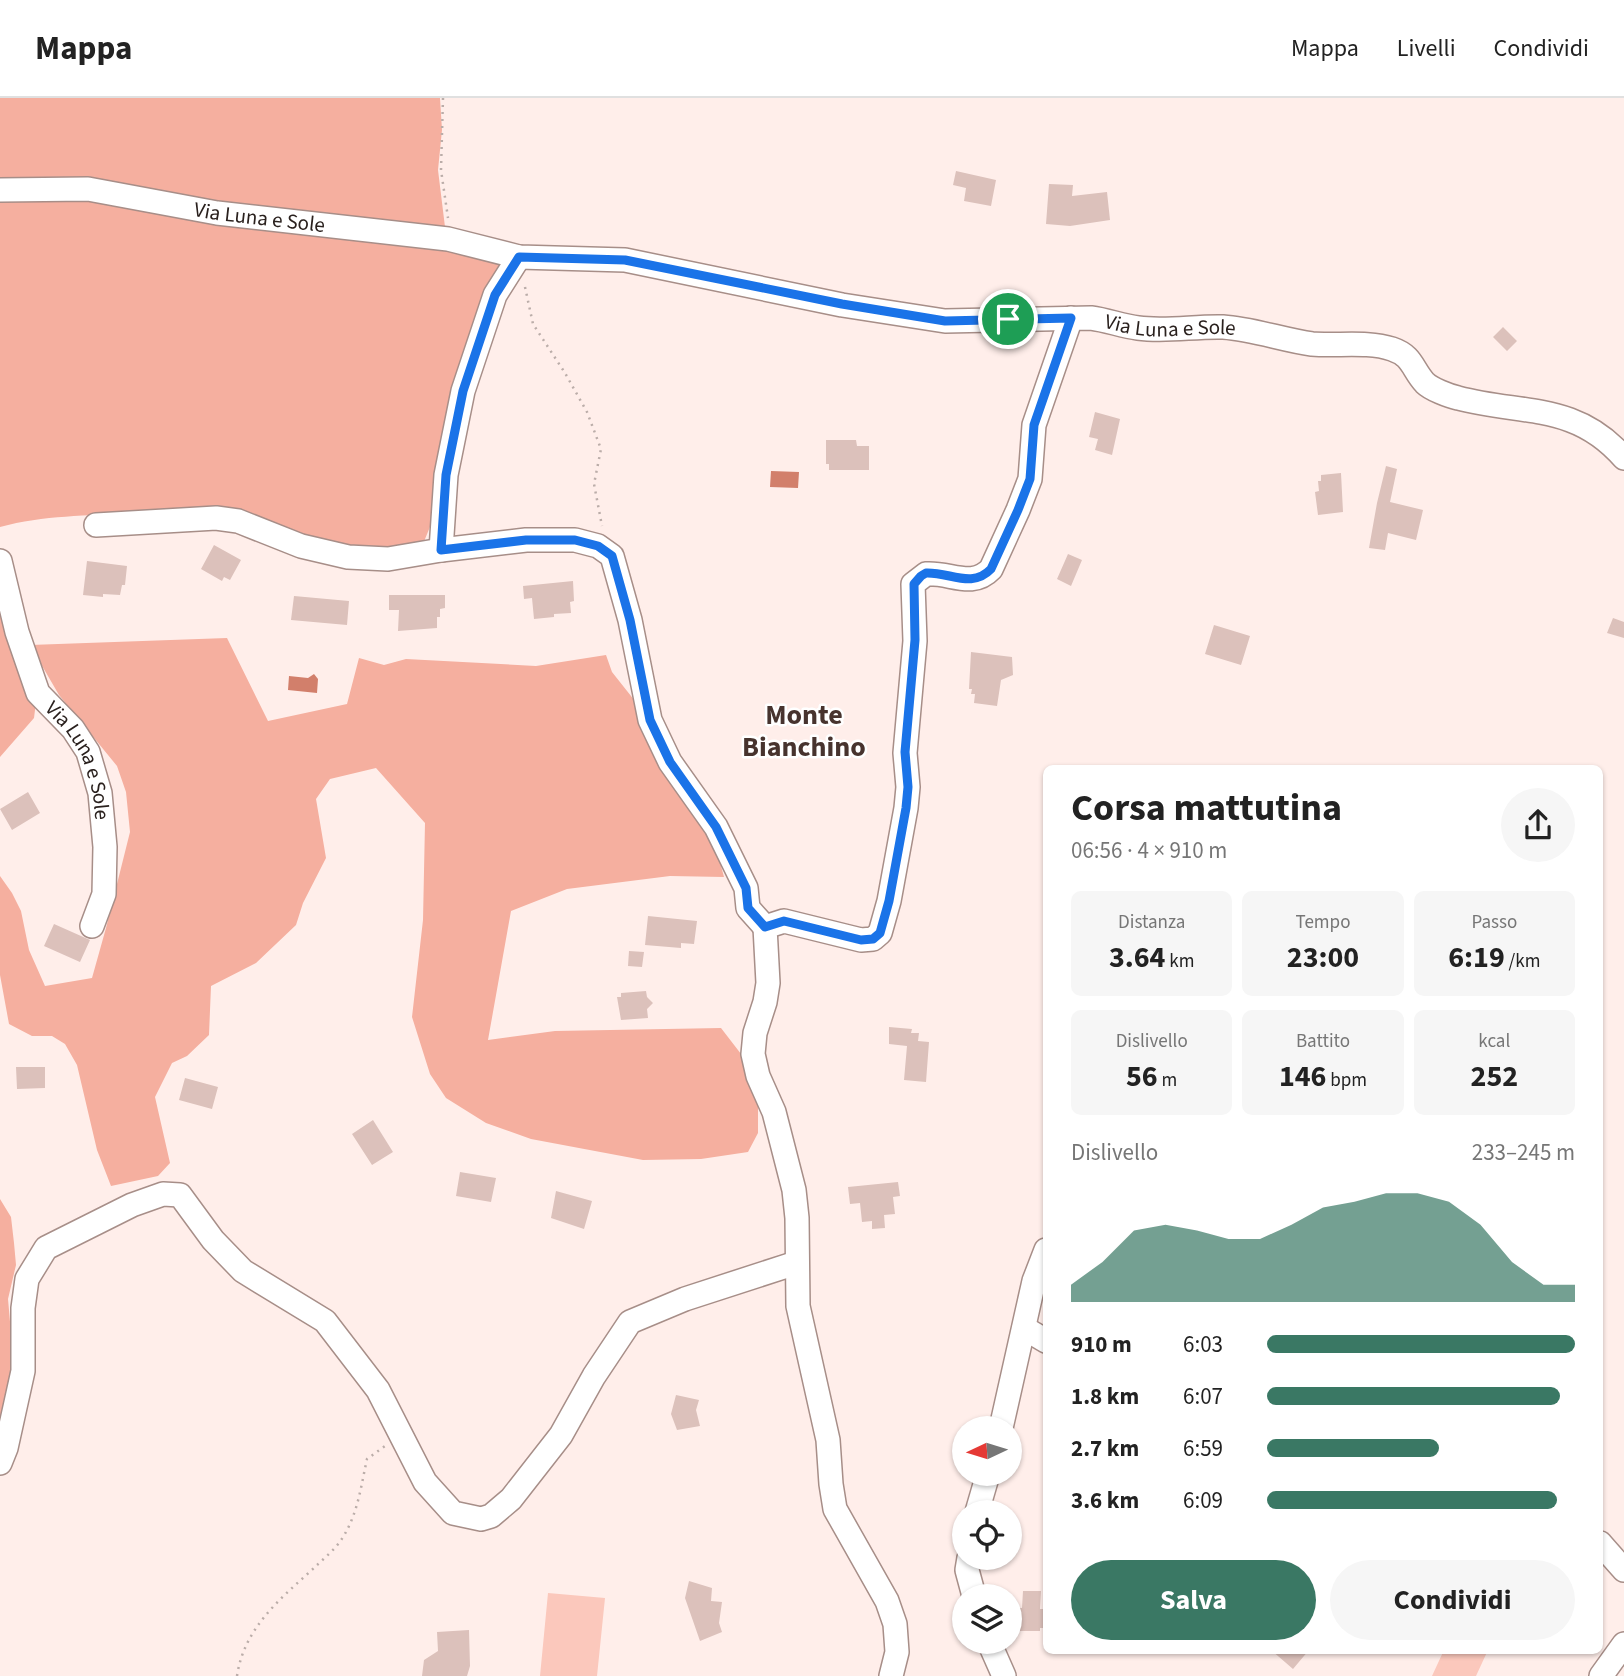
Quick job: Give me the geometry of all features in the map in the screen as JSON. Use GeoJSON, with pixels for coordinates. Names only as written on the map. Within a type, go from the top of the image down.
{"type":"FeatureCollection","features":[{"type":"Feature","properties":{"kind":"street","name":"Via Luna e Sole"},"geometry":{"type":"LineString","coordinates":[[0,190],[88,189],[217,213],[448,239],[519,257],[625,260],[842,304],[945,321],[1071,318],[1112,321],[1136,328],[1167,330],[1224,327],[1294,342],[1393,349],[1411,360],[1426,384],[1457,398],[1552,413],[1593,429],[1624,458]]}},
{"type":"Feature","properties":{"kind":"street"},"geometry":{"type":"LineString","coordinates":[[441,550],[446,475],[463,391],[495,295],[519,257]]}},
{"type":"Feature","properties":{"kind":"street"},"geometry":{"type":"LineString","coordinates":[[765,927],[784,921],[861,940],[873,939],[880,933],[889,901],[908,787],[905,752],[915,640],[914,584],[926,573],[972,580],[986,575],[994,562],[1030,479],[1034,425],[1071,318]]}},
{"type":"Feature","properties":{"kind":"street"},"geometry":{"type":"LineString","coordinates":[[96,525],[216,518],[238,522],[301,546],[348,557],[394,559],[441,550],[526,540],[575,540],[598,546],[612,556],[630,620],[650,720],[670,762],[716,827],[746,888],[748,908],[765,927],[768,983],[755,1033],[753,1054],[758,1076],[774,1112],[794,1190],[797,1218],[797,1306],[828,1440],[835,1509],[887,1601],[895,1624],[897,1652],[891,1676]]}},
{"type":"Feature","properties":{"kind":"street","name":"Via Luna e Sole"},"geometry":{"type":"LineString","coordinates":[[0,561],[17,632],[38,693],[72,729],[88,752],[100,793],[105,847],[104,894],[92,926]]}},
{"type":"Feature","properties":{"kind":"street"},"geometry":{"type":"LineString","coordinates":[[0,1463],[6,1448],[23,1371],[23,1308],[27,1279],[46,1248],[132,1205],[163,1194],[180,1195],[213,1240],[243,1271],[325,1321],[378,1390],[425,1482],[453,1513],[481,1519],[491,1516],[511,1499],[561,1435],[594,1376],[630,1322],[685,1299],[796,1263]]}},
{"type":"Feature","properties":{"kind":"street"},"geometry":{"type":"LineString","coordinates":[[1004,1416],[1034,1280],[1043,1258]]}},
{"type":"Feature","properties":{"kind":"street"},"geometry":{"type":"LineString","coordinates":[[1024,1328],[1043,1339]]}},
{"type":"Feature","properties":{"kind":"street"},"geometry":{"type":"LineString","coordinates":[[1603,1546],[1624,1570]]}},
{"type":"Feature","properties":{"kind":"street"},"geometry":{"type":"LineString","coordinates":[[1601,1676],[1624,1644]]}},
{"type":"Feature","properties":{"kind":"street"},"geometry":{"type":"LineString","coordinates":[[994,1654],[1004,1676]]}},
{"type":"Feature","properties":{"kind":"path"},"geometry":{"type":"LineString","coordinates":[[443,98],[441,170],[448,210],[448,239]]}},
{"type":"Feature","properties":{"kind":"path"},"geometry":{"type":"LineString","coordinates":[[519,257],[533,324],[587,412],[600,449],[594,484],[598,516],[612,556]]}},
{"type":"Feature","properties":{"kind":"path"},"geometry":{"type":"LineString","coordinates":[[237,1676],[248,1642],[267,1611],[343,1538],[356,1512],[367,1459],[400,1436]]}},
{"type":"Feature","properties":{"kind":"shaded area"},"geometry":{"type":"Polygon","coordinates":[[[0,98],[440,98],[442,130],[438,170],[445,227],[0,184],[0,98]]]}},
{"type":"Feature","properties":{"kind":"shaded area"},"geometry":{"type":"Polygon","coordinates":[[[91,197],[167,214],[303,235],[392,238],[500,261],[501,274],[434,517],[423,544],[392,551],[357,549],[308,537],[254,515],[224,509],[66,517],[0,527],[0,200],[91,197]]]}},
{"type":"Feature","properties":{"kind":"shaded area"},"geometry":{"type":"Polygon","coordinates":[[[771,471],[799,472],[798,488],[770,487],[771,471]]]}},
{"type":"Feature","properties":{"kind":"shaded area"},"geometry":{"type":"Polygon","coordinates":[[[0,591],[36,702],[34,718],[0,757],[0,591]]]}},
{"type":"Feature","properties":{"kind":"shaded area"},"geometry":{"type":"Polygon","coordinates":[[[227,638],[268,721],[347,704],[359,658],[384,665],[406,659],[536,666],[606,655],[612,672],[650,720],[707,814],[724,877],[670,876],[567,889],[511,911],[488,1040],[555,1031],[721,1028],[758,1076],[758,1133],[748,1152],[701,1159],[643,1160],[531,1139],[486,1123],[446,1098],[430,1074],[412,1017],[423,920],[425,823],[376,768],[330,779],[316,799],[326,858],[303,903],[296,925],[256,963],[211,986],[209,1035],[187,1056],[172,1063],[155,1097],[170,1163],[158,1176],[111,1186],[97,1150],[77,1065],[65,1044],[52,1036],[32,1036],[9,1024],[0,975],[0,876],[21,911],[29,950],[45,986],[92,978],[130,832],[126,792],[117,766],[59,695],[30,645],[227,638]]]}},
{"type":"Feature","properties":{"kind":"shaded area"},"geometry":{"type":"Polygon","coordinates":[[[314,674],[318,679],[317,693],[288,690],[289,676],[308,678],[314,674]]]}},
{"type":"Feature","properties":{"kind":"shaded area"},"geometry":{"type":"Polygon","coordinates":[[[0,1199],[11,1217],[16,1265],[8,1299],[17,1401],[0,1462],[0,1199]]]}},
{"type":"Feature","properties":{"kind":"shaded area"},"geometry":{"type":"Polygon","coordinates":[[[548,1593],[605,1598],[597,1676],[540,1676],[548,1593]]]}},
{"type":"Feature","properties":{"kind":"shaded area"},"geometry":{"type":"Polygon","coordinates":[[[1442,1654],[1486,1654],[1476,1676],[1432,1676],[1442,1654]]]}},
{"type":"Feature","properties":{"kind":"building"},"geometry":{"type":"Polygon","coordinates":[[[956,171],[996,180],[991,206],[964,201],[966,188],[953,185],[956,171]]]}},
{"type":"Feature","properties":{"kind":"building"},"geometry":{"type":"Polygon","coordinates":[[[1049,184],[1073,185],[1072,196],[1107,192],[1110,220],[1070,226],[1046,224],[1049,184]]]}},
{"type":"Feature","properties":{"kind":"building"},"geometry":{"type":"Polygon","coordinates":[[[1503,327],[1517,341],[1507,351],[1493,337],[1503,327]]]}},
{"type":"Feature","properties":{"kind":"building"},"geometry":{"type":"Polygon","coordinates":[[[1095,412],[1120,419],[1112,455],[1095,450],[1098,439],[1089,437],[1095,412]]]}},
{"type":"Feature","properties":{"kind":"building"},"geometry":{"type":"Polygon","coordinates":[[[826,440],[856,440],[857,446],[869,446],[869,470],[829,470],[829,464],[826,464],[826,440]]]}},
{"type":"Feature","properties":{"kind":"building"},"geometry":{"type":"Polygon","coordinates":[[[1386,466],[1397,469],[1390,502],[1423,510],[1416,540],[1388,533],[1385,550],[1369,548],[1386,466]]]}},
{"type":"Feature","properties":{"kind":"building"},"geometry":{"type":"Polygon","coordinates":[[[1341,473],[1343,512],[1318,515],[1315,492],[1319,491],[1318,481],[1321,481],[1321,475],[1341,473]]]}},
{"type":"Feature","properties":{"kind":"building"},"geometry":{"type":"Polygon","coordinates":[[[214,545],[241,560],[230,580],[224,577],[222,581],[201,569],[214,545]]]}},
{"type":"Feature","properties":{"kind":"building"},"geometry":{"type":"Polygon","coordinates":[[[1068,554],[1082,560],[1071,586],[1057,579],[1068,554]]]}},
{"type":"Feature","properties":{"kind":"building"},"geometry":{"type":"Polygon","coordinates":[[[87,561],[127,566],[125,585],[122,585],[120,595],[83,595],[87,561]]]}},
{"type":"Feature","properties":{"kind":"building"},"geometry":{"type":"Polygon","coordinates":[[[573,581],[574,601],[570,602],[571,613],[534,619],[532,598],[524,599],[523,586],[573,581]]]}},
{"type":"Feature","properties":{"kind":"building"},"geometry":{"type":"Polygon","coordinates":[[[389,595],[445,595],[445,608],[440,609],[437,628],[398,631],[399,610],[389,610],[389,595]]]}},
{"type":"Feature","properties":{"kind":"building"},"geometry":{"type":"Polygon","coordinates":[[[294,596],[349,601],[347,625],[291,620],[294,596]]]}},
{"type":"Feature","properties":{"kind":"building"},"geometry":{"type":"Polygon","coordinates":[[[1613,618],[1624,622],[1624,638],[1607,633],[1613,618]]]}},
{"type":"Feature","properties":{"kind":"building"},"geometry":{"type":"Polygon","coordinates":[[[1214,625],[1250,636],[1241,665],[1205,654],[1214,625]]]}},
{"type":"Feature","properties":{"kind":"building"},"geometry":{"type":"Polygon","coordinates":[[[971,652],[1012,657],[1013,675],[1001,680],[997,706],[974,703],[975,694],[971,694],[972,689],[969,689],[971,652]]]}},
{"type":"Feature","properties":{"kind":"building"},"geometry":{"type":"Polygon","coordinates":[[[28,792],[40,813],[12,830],[0,809],[28,792]]]}},
{"type":"Feature","properties":{"kind":"building"},"geometry":{"type":"Polygon","coordinates":[[[648,916],[697,921],[694,944],[681,943],[681,948],[645,945],[648,916]]]}},
{"type":"Feature","properties":{"kind":"building"},"geometry":{"type":"Polygon","coordinates":[[[54,924],[90,940],[80,962],[44,946],[54,924]]]}},
{"type":"Feature","properties":{"kind":"building"},"geometry":{"type":"Polygon","coordinates":[[[629,951],[644,952],[642,967],[628,966],[629,951]]]}},
{"type":"Feature","properties":{"kind":"building"},"geometry":{"type":"Polygon","coordinates":[[[646,991],[647,997],[653,1003],[647,1009],[648,1018],[621,1020],[617,997],[621,997],[621,993],[646,991]]]}},
{"type":"Feature","properties":{"kind":"building"},"geometry":{"type":"Polygon","coordinates":[[[889,1027],[912,1029],[911,1033],[919,1033],[918,1041],[929,1042],[926,1082],[904,1080],[907,1046],[889,1044],[889,1027]]]}},
{"type":"Feature","properties":{"kind":"building"},"geometry":{"type":"Polygon","coordinates":[[[16,1067],[45,1067],[45,1088],[17,1089],[16,1067]]]}},
{"type":"Feature","properties":{"kind":"building"},"geometry":{"type":"Polygon","coordinates":[[[185,1078],[218,1087],[212,1109],[179,1100],[185,1078]]]}},
{"type":"Feature","properties":{"kind":"building"},"geometry":{"type":"Polygon","coordinates":[[[373,1120],[393,1152],[372,1165],[352,1134],[373,1120]]]}},
{"type":"Feature","properties":{"kind":"building"},"geometry":{"type":"Polygon","coordinates":[[[460,1172],[496,1178],[491,1202],[456,1196],[460,1172]]]}},
{"type":"Feature","properties":{"kind":"building"},"geometry":{"type":"Polygon","coordinates":[[[898,1182],[900,1196],[893,1197],[895,1214],[884,1215],[885,1228],[872,1229],[872,1221],[862,1222],[860,1203],[850,1204],[848,1187],[898,1182]]]}},
{"type":"Feature","properties":{"kind":"building"},"geometry":{"type":"Polygon","coordinates":[[[556,1191],[592,1201],[584,1229],[551,1218],[556,1191]]]}},
{"type":"Feature","properties":{"kind":"building"},"geometry":{"type":"Polygon","coordinates":[[[676,1395],[699,1400],[696,1410],[700,1426],[677,1430],[671,1414],[676,1395]]]}},
{"type":"Feature","properties":{"kind":"building"},"geometry":{"type":"Polygon","coordinates":[[[689,1581],[712,1588],[711,1601],[722,1602],[719,1623],[722,1632],[700,1641],[685,1598],[689,1581]]]}},
{"type":"Feature","properties":{"kind":"building"},"geometry":{"type":"Polygon","coordinates":[[[1023,1591],[1041,1591],[1043,1628],[1040,1628],[1040,1631],[1022,1631],[1023,1591]]]}},
{"type":"Feature","properties":{"kind":"building"},"geometry":{"type":"Polygon","coordinates":[[[469,1630],[470,1666],[467,1676],[422,1676],[424,1660],[438,1651],[437,1632],[469,1630]]]}},
{"type":"Feature","properties":{"kind":"building"},"geometry":{"type":"Polygon","coordinates":[[[1276,1654],[1306,1654],[1293,1669],[1276,1654]]]}},
{"type":"Feature","properties":{"kind":"district","name":"Monte Bianchino"},"geometry":{"type":"Point","coordinates":[804,730]}},
{"type":"Feature","properties":{"kind":"route"},"geometry":{"type":"LineString","coordinates":[[519,257],[625,260],[842,304],[945,321],[1008,319],[1071,318],[1034,425],[1030,479],[991,569],[986,575],[972,580],[926,573],[917,580],[912,590],[915,640],[905,752],[908,787],[889,901],[880,933],[873,939],[861,940],[784,921],[765,927],[748,908],[746,888],[716,827],[670,762],[650,720],[630,620],[612,556],[598,546],[575,540],[526,540],[441,550],[446,475],[463,391],[495,295],[519,257]]}}]}
